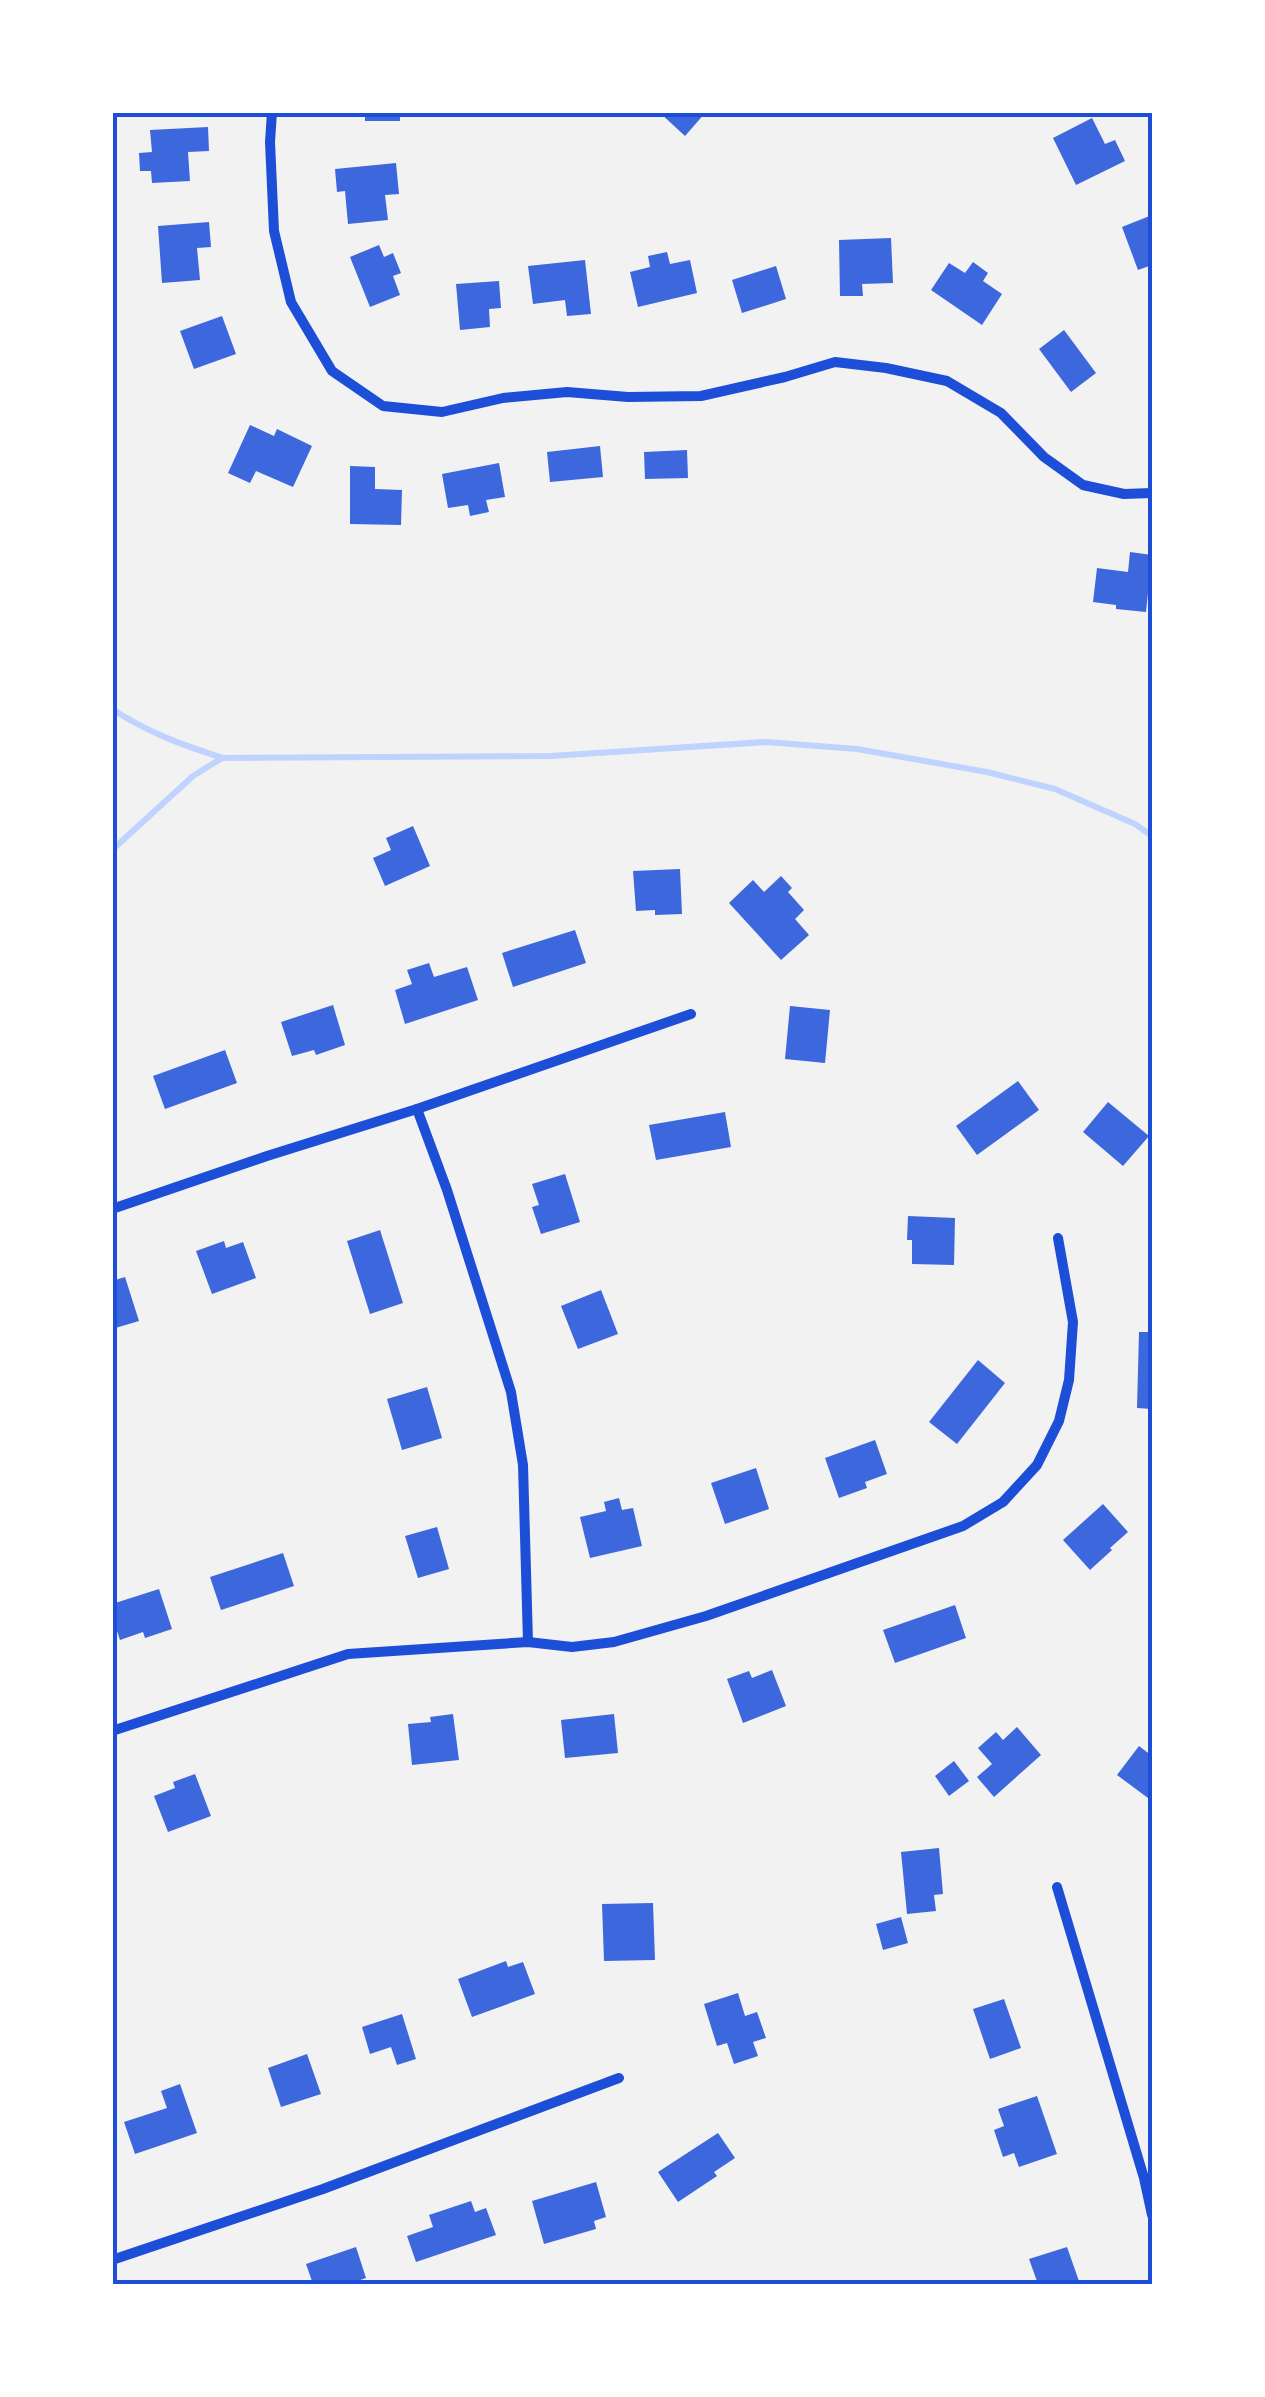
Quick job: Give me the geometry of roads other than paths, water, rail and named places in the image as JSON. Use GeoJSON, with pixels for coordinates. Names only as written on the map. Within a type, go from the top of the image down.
{"type":"FeatureCollection","features":[{"type":"Feature","properties":{"kind":"street"},"geometry":{"type":"LineString","coordinates":[[272,112],[274,231],[291,302],[332,370],[383,406],[442,412],[504,398],[567,392],[628,397],[701,396],[785,378],[835,362],[947,381],[1001,413],[1044,457],[1083,485],[1124,494],[1152,492]]}},
{"type":"Feature","properties":{"kind":"street"},"geometry":{"type":"LineString","coordinates":[[112,1209],[691,1014]]}},
{"type":"Feature","properties":{"kind":"street"},"geometry":{"type":"LineString","coordinates":[[417,1109],[447,1190],[510,1392],[522,1465],[528,1642]]}},
{"type":"Feature","properties":{"kind":"street"},"geometry":{"type":"LineString","coordinates":[[112,1731],[348,1654],[528,1642],[572,1646],[614,1642],[706,1616],[963,1526],[1003,1502],[1037,1464],[1059,1421],[1069,1380],[1073,1322],[1058,1238]]}},
{"type":"Feature","properties":{"kind":"street"},"geometry":{"type":"LineString","coordinates":[[1058,1888],[1152,2214]]}},
{"type":"Feature","properties":{"kind":"street"},"geometry":{"type":"LineString","coordinates":[[112,2260],[323,2189],[620,2078]]}},
{"type":"Feature","properties":{"kind":"waterway"},"geometry":{"type":"LineString","coordinates":[[112,709],[166,738],[223,758],[551,756],[766,742],[857,749],[987,772],[1055,789],[1135,824],[1152,836]]}},
{"type":"Feature","properties":{"kind":"waterway"},"geometry":{"type":"LineString","coordinates":[[112,850],[193,776],[222,758]]}}]}
